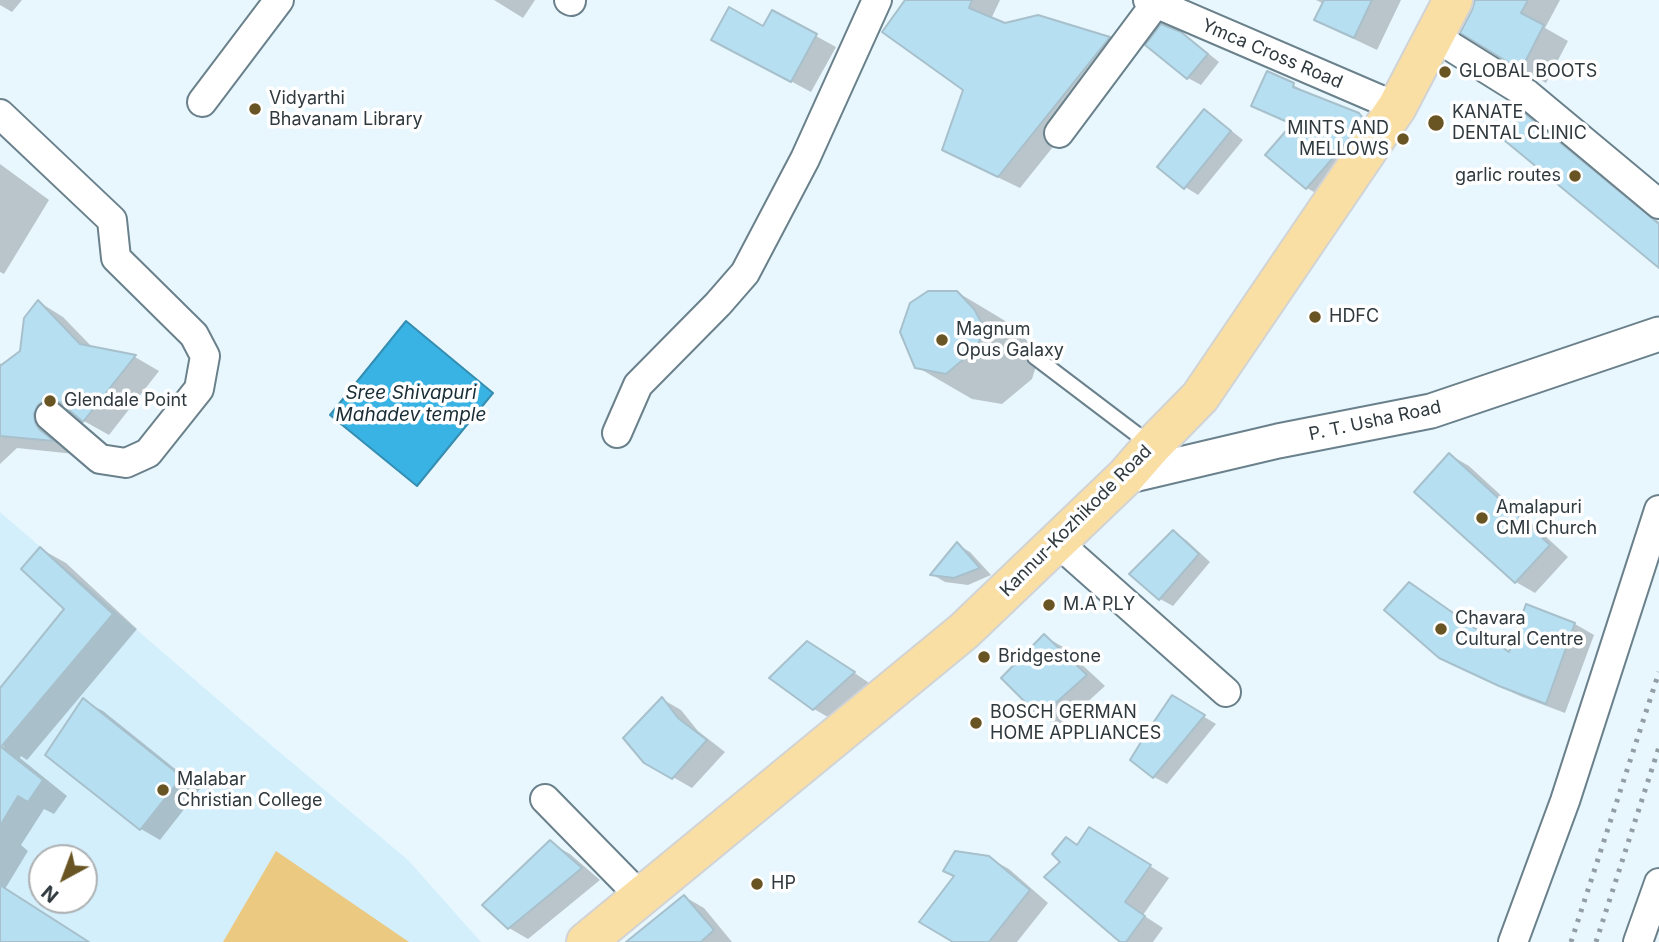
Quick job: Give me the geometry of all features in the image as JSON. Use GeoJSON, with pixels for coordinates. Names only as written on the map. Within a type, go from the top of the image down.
{"type":"FeatureCollection","features":[{"type":"Feature","properties":{"kind":"main road","name":"Kannur-Kozhikode Road"},"geometry":{"type":"LineString","coordinates":[[586,942],[964,631],[1125,477],[1200,397],[1397,107],[1453,0]]}},
{"type":"Feature","properties":{"kind":"street"},"geometry":{"type":"LineString","coordinates":[[202,102],[279,0]]}},
{"type":"Feature","properties":{"kind":"street"},"geometry":{"type":"LineString","coordinates":[[617,433],[638,386],[746,273],[805,159],[877,0]]}},
{"type":"Feature","properties":{"kind":"street"},"geometry":{"type":"LineString","coordinates":[[1059,133],[1152,2]]}},
{"type":"Feature","properties":{"kind":"street","name":"Ymca Cross Road"},"geometry":{"type":"LineString","coordinates":[[1152,2],[1397,107]]}},
{"type":"Feature","properties":{"kind":"street"},"geometry":{"type":"LineString","coordinates":[[1434,37],[1527,94],[1659,204]]}},
{"type":"Feature","properties":{"kind":"street"},"geometry":{"type":"LineString","coordinates":[[0,114],[111,220],[116,258],[194,335],[205,356],[199,389],[148,453],[126,463],[100,459],[50,416]]}},
{"type":"Feature","properties":{"kind":"street","name":"P. T. Usha Road"},"geometry":{"type":"LineString","coordinates":[[1125,477],[1278,441],[1431,411],[1659,334]]}},
{"type":"Feature","properties":{"kind":"street"},"geometry":{"type":"LineString","coordinates":[[1513,942],[1565,801],[1659,510]]}},
{"type":"Feature","properties":{"kind":"street"},"geometry":{"type":"LineString","coordinates":[[1057,542],[1226,692]]}},
{"type":"Feature","properties":{"kind":"street"},"geometry":{"type":"LineString","coordinates":[[545,799],[641,897]]}},
{"type":"Feature","properties":{"kind":"street"},"geometry":{"type":"LineString","coordinates":[[1638,942],[1659,883]]}},
{"type":"Feature","properties":{"kind":"lane"},"geometry":{"type":"LineString","coordinates":[[1035,357],[1152,446]]}},
{"type":"Feature","properties":{"kind":"shaded area","name":"Malabar Christian College"},"geometry":{"type":"Polygon","coordinates":[[[0,512],[408,860],[481,942],[0,942],[0,512]]]}},
{"type":"Feature","properties":{"kind":"shaded area"},"geometry":{"type":"Polygon","coordinates":[[[276,851],[409,942],[223,942],[276,851]]]}},
{"type":"Feature","properties":{"kind":"water","name":"Sree Shivapuri Mahadev temple"},"geometry":{"type":"Polygon","coordinates":[[[406,321],[493,393],[417,486],[330,415],[406,321]]]}},
{"type":"Feature","properties":{"kind":"building"},"geometry":{"type":"Polygon","coordinates":[[[905,0],[972,0],[969,8],[1005,23],[1038,15],[1110,37],[998,177],[942,150],[963,90],[882,32],[905,0]]]}},
{"type":"Feature","properties":{"kind":"building"},"geometry":{"type":"Polygon","coordinates":[[[1324,0],[1372,0],[1354,38],[1314,20],[1324,0]]]}},
{"type":"Feature","properties":{"kind":"building"},"geometry":{"type":"Polygon","coordinates":[[[1475,0],[1528,0],[1521,13],[1544,25],[1521,70],[1460,33],[1475,0]]]}},
{"type":"Feature","properties":{"kind":"building"},"geometry":{"type":"Polygon","coordinates":[[[729,7],[763,26],[772,10],[817,34],[791,82],[711,40],[729,7]]]}},
{"type":"Feature","properties":{"kind":"building"},"geometry":{"type":"Polygon","coordinates":[[[1161,24],[1181,32],[1208,54],[1187,79],[1145,45],[1161,24]]]}},
{"type":"Feature","properties":{"kind":"building"},"geometry":{"type":"Polygon","coordinates":[[[1267,71],[1294,83],[1293,87],[1359,113],[1363,118],[1346,143],[1306,189],[1265,155],[1292,124],[1251,106],[1267,71]]]}},
{"type":"Feature","properties":{"kind":"building"},"geometry":{"type":"Polygon","coordinates":[[[1204,109],[1231,131],[1184,189],[1157,167],[1204,109]]]}},
{"type":"Feature","properties":{"kind":"building","name":"garlic routes"},"geometry":{"type":"Polygon","coordinates":[[[1523,112],[1659,224],[1659,268],[1504,140],[1523,112]]]}},
{"type":"Feature","properties":{"kind":"building","name":"Magnum Opus Galaxy"},"geometry":{"type":"Polygon","coordinates":[[[928,291],[957,291],[974,309],[984,327],[977,348],[946,374],[915,368],[900,332],[910,303],[928,291]]]}},
{"type":"Feature","properties":{"kind":"building","name":"Glendale Point"},"geometry":{"type":"Polygon","coordinates":[[[38,300],[80,344],[136,355],[83,422],[54,400],[45,400],[38,405],[34,414],[35,422],[39,429],[54,441],[0,436],[0,366],[20,351],[24,318],[38,300]]]}},
{"type":"Feature","properties":{"kind":"building","name":"Amalapuri CMI Church"},"geometry":{"type":"Polygon","coordinates":[[[1449,453],[1550,545],[1515,583],[1414,492],[1449,453]]]}},
{"type":"Feature","properties":{"kind":"building"},"geometry":{"type":"Polygon","coordinates":[[[1173,530],[1199,554],[1159,600],[1129,574],[1173,530]]]}},
{"type":"Feature","properties":{"kind":"building"},"geometry":{"type":"Polygon","coordinates":[[[957,542],[980,568],[954,578],[930,575],[957,542]]]}},
{"type":"Feature","properties":{"kind":"building"},"geometry":{"type":"Polygon","coordinates":[[[40,547],[113,614],[1,747],[43,780],[28,802],[18,796],[0,826],[0,688],[64,609],[21,569],[40,547]]]}},
{"type":"Feature","properties":{"kind":"building"},"geometry":{"type":"Polygon","coordinates":[[[1409,582],[1509,652],[1526,604],[1575,623],[1546,704],[1439,658],[1384,610],[1409,582]]]}},
{"type":"Feature","properties":{"kind":"building"},"geometry":{"type":"Polygon","coordinates":[[[1044,634],[1087,675],[1040,717],[1001,678],[1044,634]]]}},
{"type":"Feature","properties":{"kind":"building"},"geometry":{"type":"Polygon","coordinates":[[[807,641],[855,672],[813,710],[769,678],[807,641]]]}},
{"type":"Feature","properties":{"kind":"building"},"geometry":{"type":"Polygon","coordinates":[[[1172,695],[1205,715],[1153,778],[1130,760],[1172,695]]]}},
{"type":"Feature","properties":{"kind":"building"},"geometry":{"type":"Polygon","coordinates":[[[662,697],[678,718],[707,740],[672,779],[644,763],[623,738],[662,697]]]}},
{"type":"Feature","properties":{"kind":"building"},"geometry":{"type":"Polygon","coordinates":[[[83,698],[182,777],[140,830],[45,755],[83,698]]]}},
{"type":"Feature","properties":{"kind":"building"},"geometry":{"type":"Polygon","coordinates":[[[1089,827],[1151,865],[1125,902],[1145,916],[1126,942],[1120,942],[1044,877],[1060,862],[1052,854],[1066,837],[1077,845],[1089,827]]]}},
{"type":"Feature","properties":{"kind":"building"},"geometry":{"type":"Polygon","coordinates":[[[550,840],[582,868],[508,929],[482,905],[550,840]]]}},
{"type":"Feature","properties":{"kind":"building"},"geometry":{"type":"Polygon","coordinates":[[[955,851],[989,856],[1030,890],[989,942],[953,942],[919,922],[954,876],[943,871],[955,851]]]}},
{"type":"Feature","properties":{"kind":"building"},"geometry":{"type":"Polygon","coordinates":[[[0,885],[28,903],[28,914],[45,914],[89,942],[0,942],[0,885]]]}},
{"type":"Feature","properties":{"kind":"building"},"geometry":{"type":"Polygon","coordinates":[[[684,895],[714,930],[701,942],[626,942],[684,895]]]}},
{"type":"Feature","properties":{"kind":"railway"},"geometry":{"type":"LineString","coordinates":[[1571,942],[1659,672]]}},
{"type":"Feature","properties":{"kind":"railway"},"geometry":{"type":"LineString","coordinates":[[1596,942],[1659,747]]}},
{"type":"Feature","properties":{"kind":"place","name":"GLOBAL BOOTS"},"geometry":{"type":"Point","coordinates":[1445,72]}},
{"type":"Feature","properties":{"kind":"place","name":"Vidyarthi Bhavanam Library"},"geometry":{"type":"Point","coordinates":[255,109]}},
{"type":"Feature","properties":{"kind":"place","name":"KANATE DENTAL CLINIC"},"geometry":{"type":"Point","coordinates":[1436,123]}},
{"type":"Feature","properties":{"kind":"place","name":"MINTS AND MELLOWS"},"geometry":{"type":"Point","coordinates":[1403,139]}},
{"type":"Feature","properties":{"kind":"place","name":"garlic routes"},"geometry":{"type":"Point","coordinates":[1575,176]}},
{"type":"Feature","properties":{"kind":"place","name":"HDFC"},"geometry":{"type":"Point","coordinates":[1315,317]}},
{"type":"Feature","properties":{"kind":"place","name":"Magnum Opus Galaxy"},"geometry":{"type":"Point","coordinates":[942,340]}},
{"type":"Feature","properties":{"kind":"place","name":"Glendale Point"},"geometry":{"type":"Point","coordinates":[50,401]}},
{"type":"Feature","properties":{"kind":"place","name":"Amalapuri CMI Church"},"geometry":{"type":"Point","coordinates":[1482,518]}},
{"type":"Feature","properties":{"kind":"place","name":"M.A PLY"},"geometry":{"type":"Point","coordinates":[1049,605]}},
{"type":"Feature","properties":{"kind":"place","name":"Chavara Cultural Centre"},"geometry":{"type":"Point","coordinates":[1441,629]}},
{"type":"Feature","properties":{"kind":"place","name":"Bridgestone"},"geometry":{"type":"Point","coordinates":[984,657]}},
{"type":"Feature","properties":{"kind":"place","name":"BOSCH GERMAN HOME APPLIANCES"},"geometry":{"type":"Point","coordinates":[976,723]}},
{"type":"Feature","properties":{"kind":"place","name":"Malabar Christian College"},"geometry":{"type":"Point","coordinates":[163,790]}},
{"type":"Feature","properties":{"kind":"place","name":"HP"},"geometry":{"type":"Point","coordinates":[757,884]}}]}
